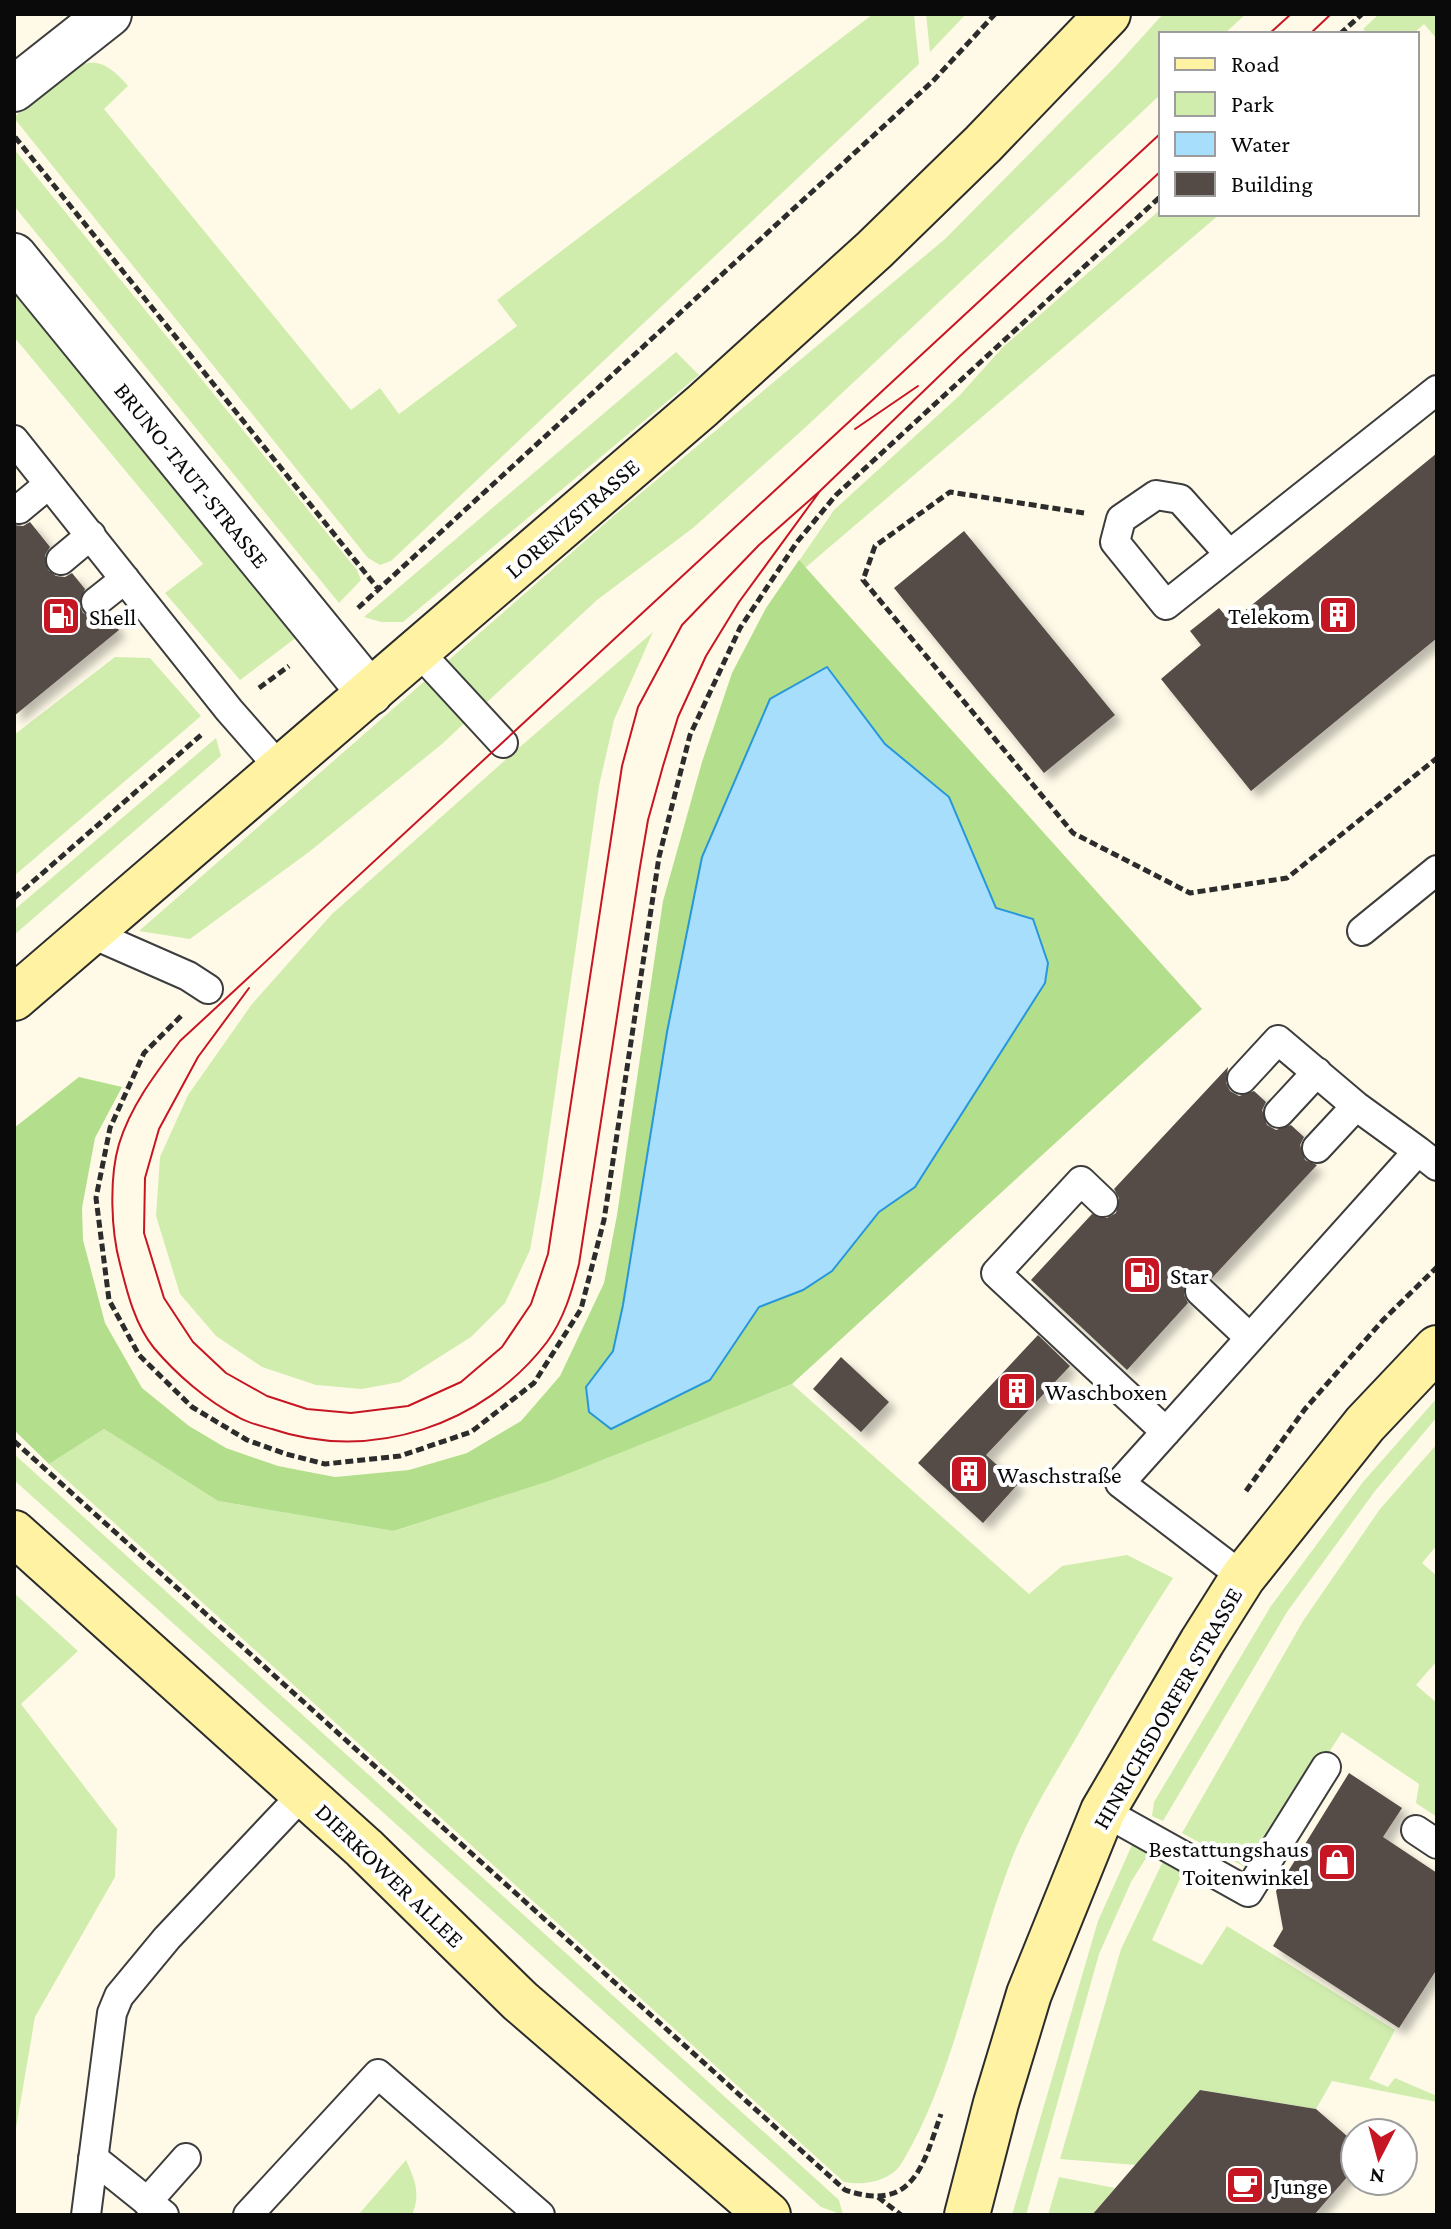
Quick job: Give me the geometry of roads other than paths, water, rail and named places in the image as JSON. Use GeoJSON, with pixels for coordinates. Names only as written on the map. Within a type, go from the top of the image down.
{"type":"FeatureCollection","features":[{"type":"Feature","properties":{"kind":"street"},"geometry":{"type":"LineString","coordinates":[[14,89],[109,14]]}},
{"type":"Feature","properties":{"kind":"street","name":"LORENZSTRASSE"},"geometry":{"type":"LineString","coordinates":[[14,998],[702,406],[874,250],[983,144],[1108,14]]}},
{"type":"Feature","properties":{"kind":"street","name":"BRUNO-TAUT-STRASSE"},"geometry":{"type":"LineString","coordinates":[[14,256],[370,693]]}},
{"type":"Feature","properties":{"kind":"street","name":"HINRICHSDORFER STRASSE"},"geometry":{"type":"LineString","coordinates":[[967,2215],[1029,1994],[1103,1811],[1243,1577],[1365,1424],[1437,1348]]}},
{"type":"Feature","properties":{"kind":"street","name":"DIERKOWER ALLEE"},"geometry":{"type":"LineString","coordinates":[[14,1533],[364,1848],[520,2001],[768,2215]]}},
{"type":"Feature","properties":{"kind":"lane"},"geometry":{"type":"LineString","coordinates":[[1229,554],[1180,499],[1156,495],[1121,519],[1115,542],[1166,605],[1437,390]]}},
{"type":"Feature","properties":{"kind":"lane"},"geometry":{"type":"LineString","coordinates":[[14,440],[229,710],[280,768]]}},
{"type":"Feature","properties":{"kind":"lane"},"geometry":{"type":"LineString","coordinates":[[19,509],[49,484]]}},
{"type":"Feature","properties":{"kind":"lane"},"geometry":{"type":"LineString","coordinates":[[61,560],[91,535]]}},
{"type":"Feature","properties":{"kind":"lane"},"geometry":{"type":"LineString","coordinates":[[96,602],[125,579]]}},
{"type":"Feature","properties":{"kind":"lane"},"geometry":{"type":"LineString","coordinates":[[418,651],[503,743]]}},
{"type":"Feature","properties":{"kind":"lane"},"geometry":{"type":"LineString","coordinates":[[1362,931],[1437,870]]}},
{"type":"Feature","properties":{"kind":"lane"},"geometry":{"type":"LineString","coordinates":[[90,933],[188,976],[208,989]]}},
{"type":"Feature","properties":{"kind":"lane"},"geometry":{"type":"LineString","coordinates":[[1242,1079],[1278,1040],[1356,1106],[1428,1158],[1250,1338],[1120,1483],[1243,1577]]}},
{"type":"Feature","properties":{"kind":"lane"},"geometry":{"type":"LineString","coordinates":[[1279,1113],[1317,1072]]}},
{"type":"Feature","properties":{"kind":"lane"},"geometry":{"type":"LineString","coordinates":[[1317,1148],[1356,1106]]}},
{"type":"Feature","properties":{"kind":"lane"},"geometry":{"type":"LineString","coordinates":[[1103,1202],[1081,1181],[996,1273],[1166,1432]]}},
{"type":"Feature","properties":{"kind":"lane"},"geometry":{"type":"LineString","coordinates":[[1200,1291],[1250,1338]]}},
{"type":"Feature","properties":{"kind":"lane"},"geometry":{"type":"LineString","coordinates":[[1103,1811],[1248,1892],[1326,1767]]}},
{"type":"Feature","properties":{"kind":"lane"},"geometry":{"type":"LineString","coordinates":[[86,2215],[112,2013],[119,1996],[167,1938],[304,1793]]}},
{"type":"Feature","properties":{"kind":"lane"},"geometry":{"type":"LineString","coordinates":[[248,2215],[378,2074],[540,2215]]}},
{"type":"Feature","properties":{"kind":"lane"},"geometry":{"type":"LineString","coordinates":[[93,2158],[156,2208],[186,2158]]}},
{"type":"Feature","properties":{"kind":"water"},"geometry":{"type":"Polygon","coordinates":[[[827,667],[885,744],[949,797],[996,908],[1033,919],[1048,963],[1045,983],[915,1187],[879,1212],[832,1271],[803,1290],[759,1307],[710,1380],[611,1429],[589,1412],[586,1387],[613,1351],[667,1032],[702,857],[770,699],[827,667]]]}},
{"type":"Feature","properties":{"kind":"tram line"},"geometry":{"type":"LineString","coordinates":[[1271,32],[1291,14]]}},
{"type":"Feature","properties":{"kind":"tram line"},"geometry":{"type":"LineString","coordinates":[[1312,32],[1331,14]]}},
{"type":"Feature","properties":{"kind":"tram line"},"geometry":{"type":"LineString","coordinates":[[820,491],[739,602],[706,656],[678,717],[648,820],[579,1264],[567,1304],[553,1333],[521,1371],[491,1395],[458,1415],[423,1429],[386,1438],[348,1441],[310,1438],[250,1423],[215,1403],[182,1377],[147,1339],[129,1297],[120,1264],[112,1204],[116,1158],[124,1130],[153,1077],[180,1041],[1159,135]]}},
{"type":"Feature","properties":{"kind":"tram line"},"geometry":{"type":"LineString","coordinates":[[249,988],[198,1057],[159,1129],[145,1178],[144,1233],[164,1298],[193,1342],[226,1373],[267,1396],[307,1409],[351,1413],[408,1406],[461,1382],[502,1347],[531,1304],[548,1254],[622,766],[638,707],[682,625],[759,545],[1159,173]]}},
{"type":"Feature","properties":{"kind":"tram line"},"geometry":{"type":"LineString","coordinates":[[855,429],[918,386]]}},
{"type":"Feature","properties":{"kind":"place","name":"Telekom"},"geometry":{"type":"Point","coordinates":[1338,615]}},
{"type":"Feature","properties":{"kind":"place","name":"Shell"},"geometry":{"type":"Point","coordinates":[61,616]}},
{"type":"Feature","properties":{"kind":"place","name":"Star"},"geometry":{"type":"Point","coordinates":[1142,1275]}},
{"type":"Feature","properties":{"kind":"place","name":"Waschboxen"},"geometry":{"type":"Point","coordinates":[1017,1391]}},
{"type":"Feature","properties":{"kind":"place","name":"Waschstraße"},"geometry":{"type":"Point","coordinates":[969,1474]}},
{"type":"Feature","properties":{"kind":"place","name":"Bestattungshaus Toitenwinkel"},"geometry":{"type":"Point","coordinates":[1337,1862]}},
{"type":"Feature","properties":{"kind":"place","name":"Junge"},"geometry":{"type":"Point","coordinates":[1245,2185]}}]}
